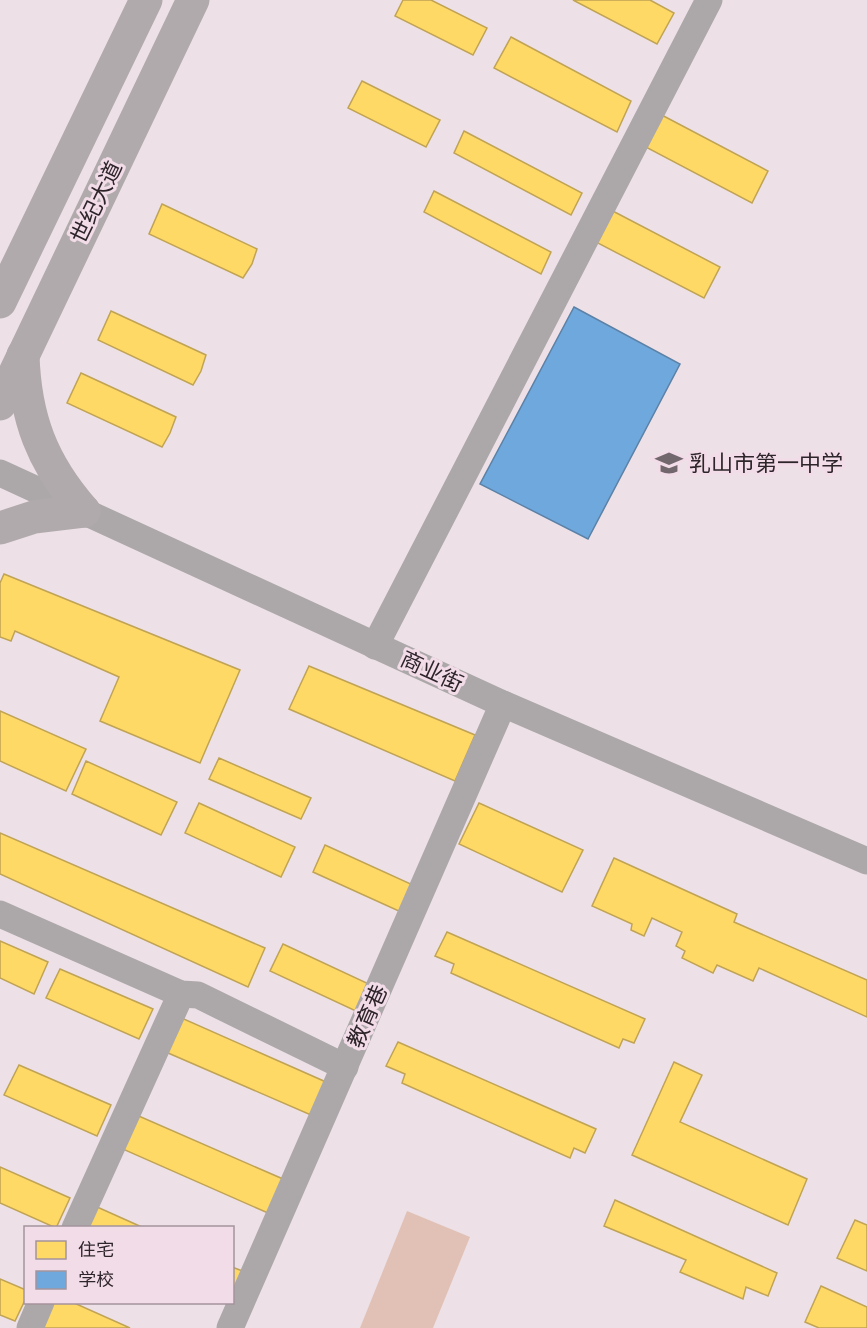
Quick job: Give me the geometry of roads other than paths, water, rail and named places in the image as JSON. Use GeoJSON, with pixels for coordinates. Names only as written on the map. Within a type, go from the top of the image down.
{"type":"FeatureCollection","features":[{"type":"Feature","properties":{"kind":"main road","name":"世纪大道"},"geometry":{"type":"LineString","coordinates":[[0,302],[146,0]]}},
{"type":"Feature","properties":{"kind":"main road","name":"世纪大道"},"geometry":{"type":"LineString","coordinates":[[0,404],[193,0]]}},
{"type":"Feature","properties":{"kind":"main road"},"geometry":{"type":"LineString","coordinates":[[23,355],[28,407],[35,432],[55,474],[84,511]]}},
{"type":"Feature","properties":{"kind":"main road"},"geometry":{"type":"LineString","coordinates":[[0,528],[34,517],[84,511]]}},
{"type":"Feature","properties":{"kind":"street"},"geometry":{"type":"LineString","coordinates":[[375,646],[709,0]]}},
{"type":"Feature","properties":{"kind":"street","name":"商业街"},"geometry":{"type":"LineString","coordinates":[[0,473],[503,704],[867,861]]}},
{"type":"Feature","properties":{"kind":"street","name":"教育巷"},"geometry":{"type":"LineString","coordinates":[[230,1328],[503,704]]}},
{"type":"Feature","properties":{"kind":"street"},"geometry":{"type":"LineString","coordinates":[[0,914],[181,994],[198,996],[345,1067]]}},
{"type":"Feature","properties":{"kind":"street"},"geometry":{"type":"LineString","coordinates":[[75,1226],[181,994]]}},
{"type":"Feature","properties":{"kind":"street"},"geometry":{"type":"LineString","coordinates":[[30,1328],[40,1304]]}},
{"type":"Feature","properties":{"kind":"place","name":"乳山市第一中学"},"geometry":{"type":"Point","coordinates":[669,463]}}]}
